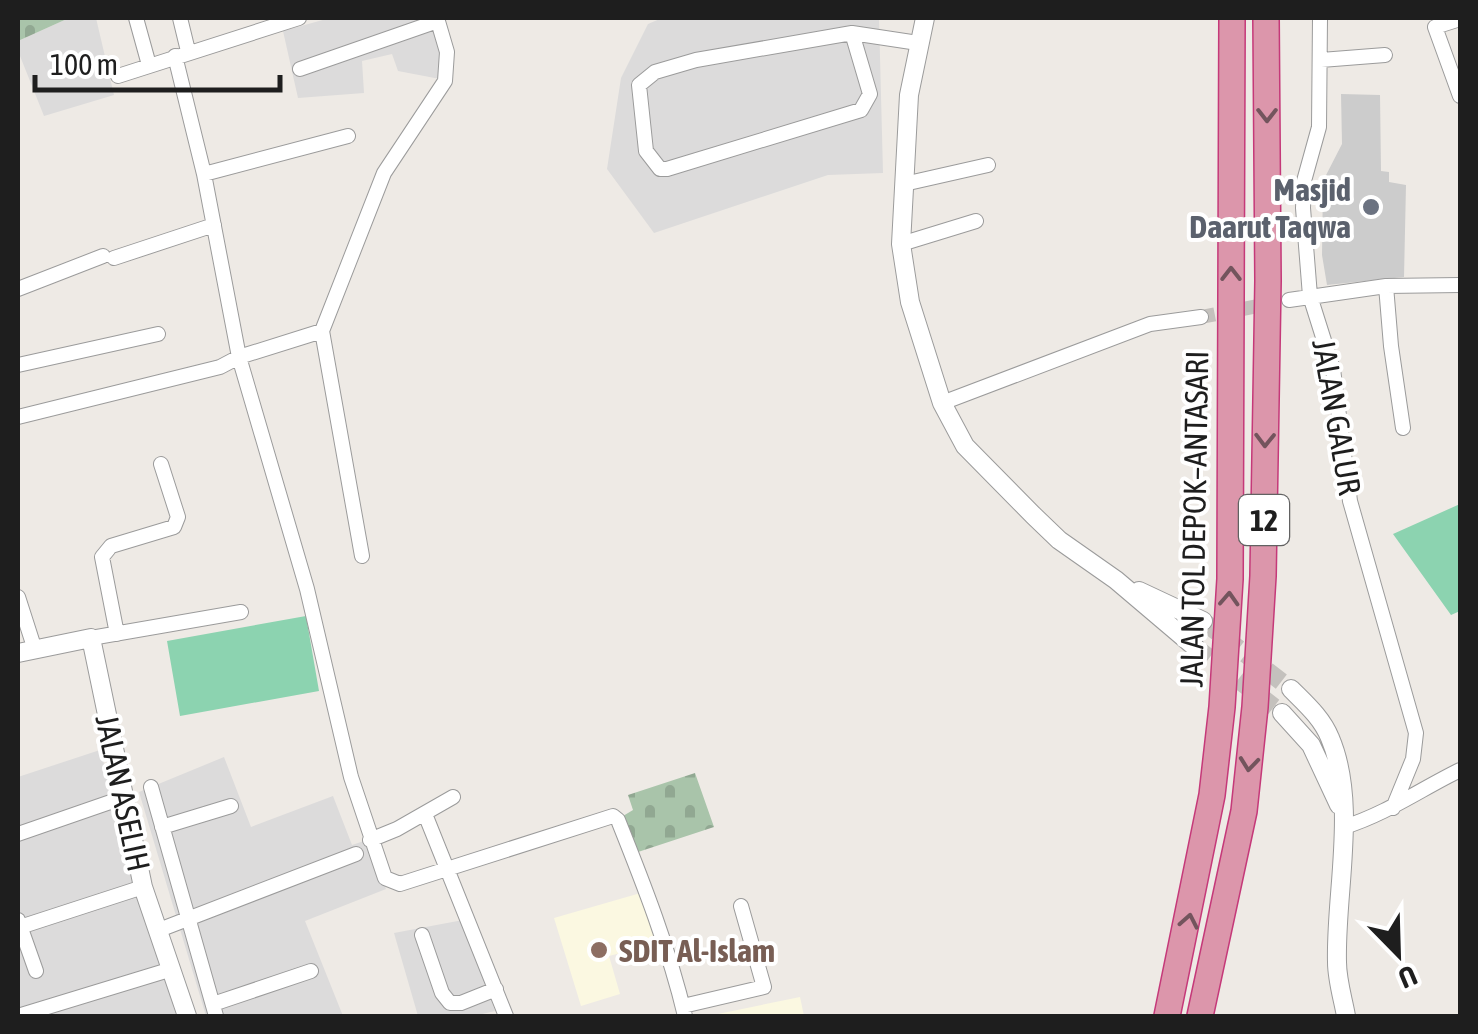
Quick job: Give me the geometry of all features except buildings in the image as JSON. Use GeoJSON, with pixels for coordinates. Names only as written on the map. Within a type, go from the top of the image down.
{"type":"FeatureCollection","features":[{"type":"Feature","properties":{"kind":"highway","name":"JALAN TOL DEPOK–ANTASARI"},"geometry":{"type":"LineString","coordinates":[[1167,1016],[1212,795],[1222,706],[1230,579],[1232,18]]}},
{"type":"Feature","properties":{"kind":"highway","name":"JALAN TOL DEPOK–ANTASARI"},"geometry":{"type":"LineString","coordinates":[[1200,1016],[1244,811],[1256,707],[1267,320],[1266,18]]}},
{"type":"Feature","properties":{"kind":"street"},"geometry":{"type":"LineString","coordinates":[[136,18],[149,66]]}},
{"type":"Feature","properties":{"kind":"street"},"geometry":{"type":"LineString","coordinates":[[180,18],[181,54],[239,356],[307,589],[351,777],[385,878],[400,884],[445,872],[613,816],[635,863],[676,976],[684,1011],[764,988],[741,906]]}},
{"type":"Feature","properties":{"kind":"street"},"geometry":{"type":"LineString","coordinates":[[118,76],[299,18]]}},
{"type":"Feature","properties":{"kind":"street"},"geometry":{"type":"LineString","coordinates":[[924,18],[909,95],[901,244],[910,302],[942,403],[964,446],[1033,516],[1196,647]]}},
{"type":"Feature","properties":{"kind":"street","name":"JALAN GALUR"},"geometry":{"type":"LineString","coordinates":[[1320,18],[1319,127],[1304,181],[1303,208],[1310,296],[1333,369],[1350,502],[1416,732],[1413,759],[1393,808]]}},
{"type":"Feature","properties":{"kind":"street"},"geometry":{"type":"LineString","coordinates":[[300,69],[437,19],[447,52],[445,81],[384,173],[322,330],[362,556]]}},
{"type":"Feature","properties":{"kind":"street"},"geometry":{"type":"LineString","coordinates":[[1460,19],[1435,27],[1460,96]]}},
{"type":"Feature","properties":{"kind":"street"},"geometry":{"type":"LineString","coordinates":[[852,34],[870,94],[861,110],[668,169],[660,169],[646,151],[639,84],[654,72],[696,60],[852,34],[918,43]]}},
{"type":"Feature","properties":{"kind":"street"},"geometry":{"type":"LineString","coordinates":[[1320,60],[1384,55]]}},
{"type":"Feature","properties":{"kind":"street"},"geometry":{"type":"LineString","coordinates":[[204,174],[348,136]]}},
{"type":"Feature","properties":{"kind":"street"},"geometry":{"type":"LineString","coordinates":[[904,184],[988,165]]}},
{"type":"Feature","properties":{"kind":"street"},"geometry":{"type":"LineString","coordinates":[[901,244],[976,221]]}},
{"type":"Feature","properties":{"kind":"street"},"geometry":{"type":"LineString","coordinates":[[18,290],[214,225]]}},
{"type":"Feature","properties":{"kind":"street"},"geometry":{"type":"LineString","coordinates":[[1386,286],[1403,428]]}},
{"type":"Feature","properties":{"kind":"street"},"geometry":{"type":"LineString","coordinates":[[1289,300],[1386,286],[1460,286]]}},
{"type":"Feature","properties":{"kind":"street"},"geometry":{"type":"LineString","coordinates":[[942,403],[1150,324],[1201,317]]}},
{"type":"Feature","properties":{"kind":"street"},"geometry":{"type":"LineString","coordinates":[[18,418],[220,368],[239,356],[322,330]]}},
{"type":"Feature","properties":{"kind":"street"},"geometry":{"type":"LineString","coordinates":[[18,365],[158,334]]}},
{"type":"Feature","properties":{"kind":"street"},"geometry":{"type":"LineString","coordinates":[[117,634],[102,557],[111,546],[174,527],[178,517],[162,464]]}},
{"type":"Feature","properties":{"kind":"street"},"geometry":{"type":"LineString","coordinates":[[1116,580],[1203,621]]}},
{"type":"Feature","properties":{"kind":"street"},"geometry":{"type":"LineString","coordinates":[[18,597],[26,652],[241,612]]}},
{"type":"Feature","properties":{"kind":"street","name":"JALAN ASELIH"},"geometry":{"type":"LineString","coordinates":[[91,638],[144,887],[187,1016]]}},
{"type":"Feature","properties":{"kind":"street"},"geometry":{"type":"LineString","coordinates":[[1291,689],[1329,734],[1342,769],[1337,964],[1346,1016]]}},
{"type":"Feature","properties":{"kind":"street"},"geometry":{"type":"LineString","coordinates":[[1282,714],[1311,746],[1343,819]]}},
{"type":"Feature","properties":{"kind":"street"},"geometry":{"type":"LineString","coordinates":[[1343,819],[1393,808],[1460,770]]}},
{"type":"Feature","properties":{"kind":"street"},"geometry":{"type":"LineString","coordinates":[[151,787],[214,1010],[311,971]]}},
{"type":"Feature","properties":{"kind":"street"},"geometry":{"type":"LineString","coordinates":[[371,843],[453,797]]}},
{"type":"Feature","properties":{"kind":"street"},"geometry":{"type":"LineString","coordinates":[[18,834],[122,798]]}},
{"type":"Feature","properties":{"kind":"street"},"geometry":{"type":"LineString","coordinates":[[162,827],[231,806]]}},
{"type":"Feature","properties":{"kind":"street"},"geometry":{"type":"LineString","coordinates":[[424,814],[506,1016]]}},
{"type":"Feature","properties":{"kind":"street"},"geometry":{"type":"LineString","coordinates":[[158,930],[356,854]]}},
{"type":"Feature","properties":{"kind":"street"},"geometry":{"type":"LineString","coordinates":[[36,971],[19,923],[144,887]]}},
{"type":"Feature","properties":{"kind":"street"},"geometry":{"type":"LineString","coordinates":[[422,935],[442,993],[450,1003],[461,1003],[496,989]]}},
{"type":"Feature","properties":{"kind":"street"},"geometry":{"type":"LineString","coordinates":[[18,1016],[172,969]]}},
{"type":"Feature","properties":{"kind":"shaded area"},"geometry":{"type":"Polygon","coordinates":[[[69,18],[96,18],[114,95],[44,116],[18,51],[18,41],[69,18]]]}},
{"type":"Feature","properties":{"kind":"shaded area"},"geometry":{"type":"Polygon","coordinates":[[[330,18],[433,18],[449,64],[440,79],[398,71],[392,54],[362,61],[364,93],[298,98],[283,31],[330,18]]]}},
{"type":"Feature","properties":{"kind":"shaded area"},"geometry":{"type":"Polygon","coordinates":[[[662,18],[879,18],[883,173],[828,175],[654,233],[607,169],[621,78],[648,24],[662,18]]]}},
{"type":"Feature","properties":{"kind":"shaded area"},"geometry":{"type":"Polygon","coordinates":[[[1341,94],[1380,95],[1381,171],[1389,172],[1389,182],[1406,185],[1404,277],[1327,285],[1322,255],[1323,181],[1342,144],[1341,94]]]}},
{"type":"Feature","properties":{"kind":"shaded area"},"geometry":{"type":"Polygon","coordinates":[[[100,750],[176,1016],[18,1016],[18,777],[100,750]]]}},
{"type":"Feature","properties":{"kind":"shaded area"},"geometry":{"type":"Polygon","coordinates":[[[224,757],[251,827],[333,796],[352,845],[367,840],[386,889],[305,921],[343,1016],[206,1016],[139,792],[224,757]]]}},
{"type":"Feature","properties":{"kind":"shaded area","name":"SDIT Al-Islam"},"geometry":{"type":"Polygon","coordinates":[[[644,892],[659,943],[609,956],[620,994],[581,1006],[554,918],[644,892]]]}},
{"type":"Feature","properties":{"kind":"shaded area"},"geometry":{"type":"Polygon","coordinates":[[[463,920],[495,1011],[474,1016],[418,1016],[394,933],[463,920]]]}},
{"type":"Feature","properties":{"kind":"shaded area"},"geometry":{"type":"Polygon","coordinates":[[[800,997],[804,1016],[713,1016],[713,1015],[800,997]]]}},
{"type":"Feature","properties":{"kind":"green space"},"geometry":{"type":"Polygon","coordinates":[[[18,18],[69,18],[18,41],[18,18]]]}},
{"type":"Feature","properties":{"kind":"green space"},"geometry":{"type":"Polygon","coordinates":[[[1460,504],[1460,611],[1451,615],[1393,534],[1460,504]]]}},
{"type":"Feature","properties":{"kind":"green space"},"geometry":{"type":"Polygon","coordinates":[[[306,616],[319,691],[180,716],[167,641],[306,616]]]}},
{"type":"Feature","properties":{"kind":"green space"},"geometry":{"type":"Polygon","coordinates":[[[695,773],[714,827],[635,853],[623,816],[633,810],[628,795],[695,773]]]}},
{"type":"Feature","properties":{"kind":"tunnel"},"geometry":{"type":"LineString","coordinates":[[1201,317],[1274,303]]}},
{"type":"Feature","properties":{"kind":"tunnel"},"geometry":{"type":"LineString","coordinates":[[1203,621],[1291,689]]}},
{"type":"Feature","properties":{"kind":"tunnel"},"geometry":{"type":"LineString","coordinates":[[1195,647],[1282,713]]}},
{"type":"Feature","properties":{"kind":"place","name":"Masjid Daarut Taqwa"},"geometry":{"type":"Point","coordinates":[1371,207]}},
{"type":"Feature","properties":{"kind":"place","name":"SDIT Al-Islam"},"geometry":{"type":"Point","coordinates":[599,950]}}]}
